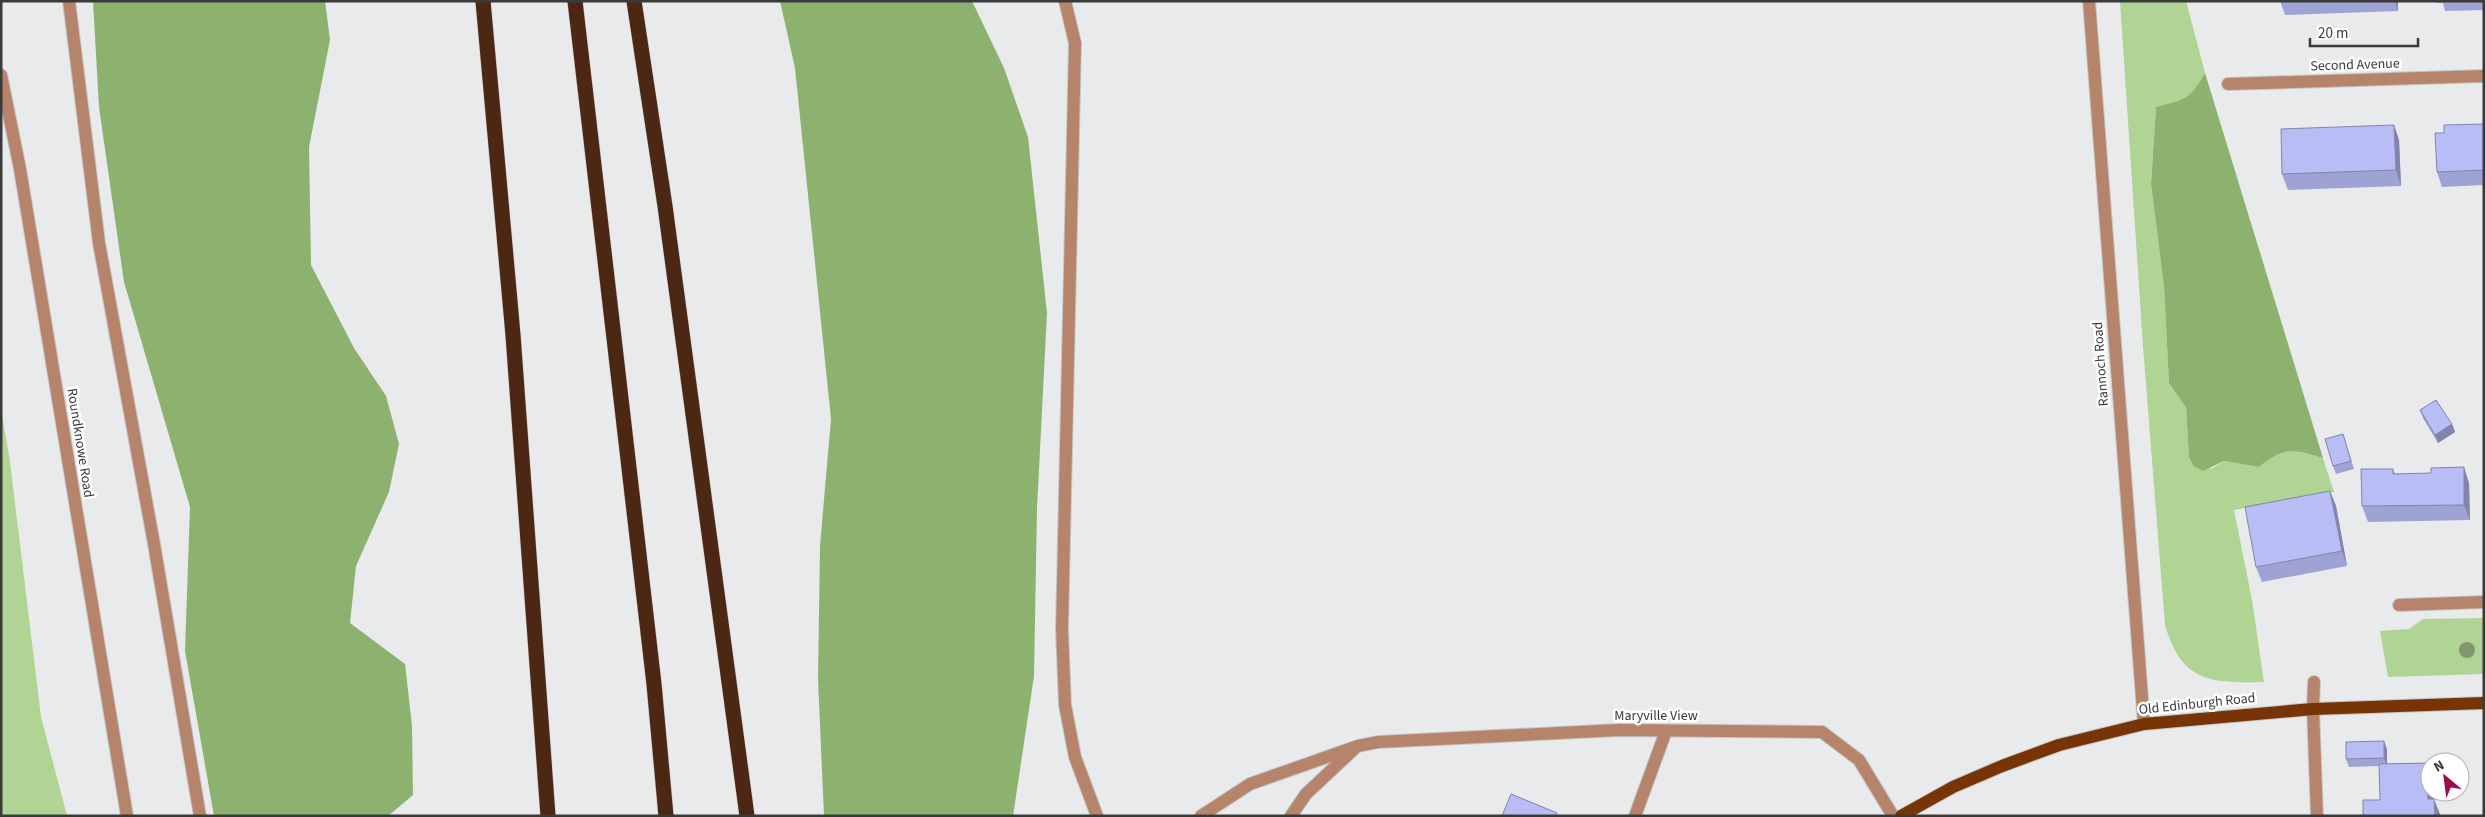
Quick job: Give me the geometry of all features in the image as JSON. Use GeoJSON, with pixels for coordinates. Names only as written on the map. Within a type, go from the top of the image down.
{"type":"FeatureCollection","features":[{"type":"Feature","properties":{"kind":"highway"},"geometry":{"type":"LineString","coordinates":[[483,1],[514,335],[548,816]]}},
{"type":"Feature","properties":{"kind":"highway"},"geometry":{"type":"LineString","coordinates":[[575,1],[652,674],[666,816]]}},
{"type":"Feature","properties":{"kind":"highway"},"geometry":{"type":"LineString","coordinates":[[634,1],[665,206],[747,816]]}},
{"type":"Feature","properties":{"kind":"highway"},"geometry":{"type":"LineString","coordinates":[[541,727],[544,816]]}},
{"type":"Feature","properties":{"kind":"main road","name":"Old Edinburgh Road"},"geometry":{"type":"LineString","coordinates":[[1901,816],[1953,787],[2002,766],[2059,745],[2144,724],[2313,709],[2484,703]]}},
{"type":"Feature","properties":{"kind":"street"},"geometry":{"type":"LineString","coordinates":[[69,1],[99,243],[154,544],[200,816]]}},
{"type":"Feature","properties":{"kind":"street"},"geometry":{"type":"LineString","coordinates":[[1065,1],[1075,43],[1062,629],[1065,704],[1075,757],[1097,816]]}},
{"type":"Feature","properties":{"kind":"street","name":"Rannoch Road"},"geometry":{"type":"LineString","coordinates":[[2089,1],[2144,724]]}},
{"type":"Feature","properties":{"kind":"street","name":"Roundknowe Road"},"geometry":{"type":"LineString","coordinates":[[1,75],[20,169],[127,816]]}},
{"type":"Feature","properties":{"kind":"street","name":"Second Avenue"},"geometry":{"type":"LineString","coordinates":[[2228,84],[2484,76]]}},
{"type":"Feature","properties":{"kind":"street"},"geometry":{"type":"LineString","coordinates":[[2399,605],[2484,602]]}},
{"type":"Feature","properties":{"kind":"street"},"geometry":{"type":"LineString","coordinates":[[2314,682],[2313,709],[2317,816]]}},
{"type":"Feature","properties":{"kind":"street","name":"Maryville View"},"geometry":{"type":"LineString","coordinates":[[1201,816],[1250,784],[1358,746],[1378,742],[1619,730],[1822,732],[1859,760],[1893,816]]}},
{"type":"Feature","properties":{"kind":"street"},"geometry":{"type":"LineString","coordinates":[[1635,816],[1666,731]]}},
{"type":"Feature","properties":{"kind":"street"},"geometry":{"type":"LineString","coordinates":[[1290,816],[1306,794],[1358,746]]}},
{"type":"Feature","properties":{"kind":"green space"},"geometry":{"type":"Polygon","coordinates":[[[93,1],[325,1],[330,40],[309,147],[311,265],[354,348],[386,396],[399,444],[389,492],[356,566],[350,623],[405,664],[412,726],[413,795],[388,816],[214,816],[185,651],[190,507],[124,282],[99,107],[93,1]]]}},
{"type":"Feature","properties":{"kind":"green space"},"geometry":{"type":"Polygon","coordinates":[[[780,1],[972,1],[1004,68],[1028,137],[1047,313],[1037,508],[1034,676],[1013,816],[824,816],[818,679],[820,546],[831,419],[795,68],[780,1]]]}},
{"type":"Feature","properties":{"kind":"green space"},"geometry":{"type":"Polygon","coordinates":[[[2120,1],[2186,1],[2205,73],[2195,89],[2186,97],[2156,107],[2151,184],[2164,287],[2169,383],[2186,406],[2189,457],[2211,469],[2224,461],[2259,467],[2276,455],[2297,451],[2323,458],[2334,492],[2234,510],[2252,600],[2264,682],[2229,682],[2201,676],[2180,659],[2165,625],[2143,346],[2120,1]]]}},
{"type":"Feature","properties":{"kind":"green space"},"geometry":{"type":"Polygon","coordinates":[[[2205,73],[2323,458],[2290,451],[2276,455],[2259,467],[2224,461],[2203,471],[2194,466],[2189,457],[2186,407],[2169,383],[2164,287],[2151,184],[2156,107],[2186,97],[2195,89],[2205,73]]]}},
{"type":"Feature","properties":{"kind":"green space"},"geometry":{"type":"Polygon","coordinates":[[[1,409],[10,462],[41,717],[67,816],[1,816],[1,409]]]}},
{"type":"Feature","properties":{"kind":"green space"},"geometry":{"type":"Polygon","coordinates":[[[2484,618],[2484,674],[2388,677],[2380,631],[2409,629],[2423,619],[2484,618]]]}},
{"type":"Feature","properties":{"kind":"building"},"geometry":{"type":"Polygon","coordinates":[[[2484,124],[2484,170],[2437,172],[2435,133],[2444,133],[2444,125],[2484,124]]]}},
{"type":"Feature","properties":{"kind":"building"},"geometry":{"type":"Polygon","coordinates":[[[2394,125],[2396,170],[2282,174],[2281,129],[2394,125]]]}},
{"type":"Feature","properties":{"kind":"building"},"geometry":{"type":"Polygon","coordinates":[[[2436,400],[2452,424],[2435,435],[2420,410],[2436,400]]]}},
{"type":"Feature","properties":{"kind":"building"},"geometry":{"type":"Polygon","coordinates":[[[2343,434],[2351,461],[2333,466],[2325,439],[2343,434]]]}},
{"type":"Feature","properties":{"kind":"building"},"geometry":{"type":"Polygon","coordinates":[[[2464,467],[2464,505],[2362,506],[2361,469],[2393,469],[2393,474],[2431,473],[2431,468],[2464,467]]]}},
{"type":"Feature","properties":{"kind":"building"},"geometry":{"type":"Polygon","coordinates":[[[2330,491],[2342,551],[2256,567],[2245,507],[2330,491]]]}},
{"type":"Feature","properties":{"kind":"building"},"geometry":{"type":"Polygon","coordinates":[[[2384,741],[2384,758],[2346,759],[2346,742],[2384,741]]]}},
{"type":"Feature","properties":{"kind":"building"},"geometry":{"type":"Polygon","coordinates":[[[2420,763],[2420,802],[2434,802],[2435,816],[2363,816],[2363,800],[2380,800],[2379,764],[2420,763]]]}},
{"type":"Feature","properties":{"kind":"building"},"geometry":{"type":"Polygon","coordinates":[[[1511,794],[1557,813],[1556,816],[1502,816],[1511,794]]]}}]}
